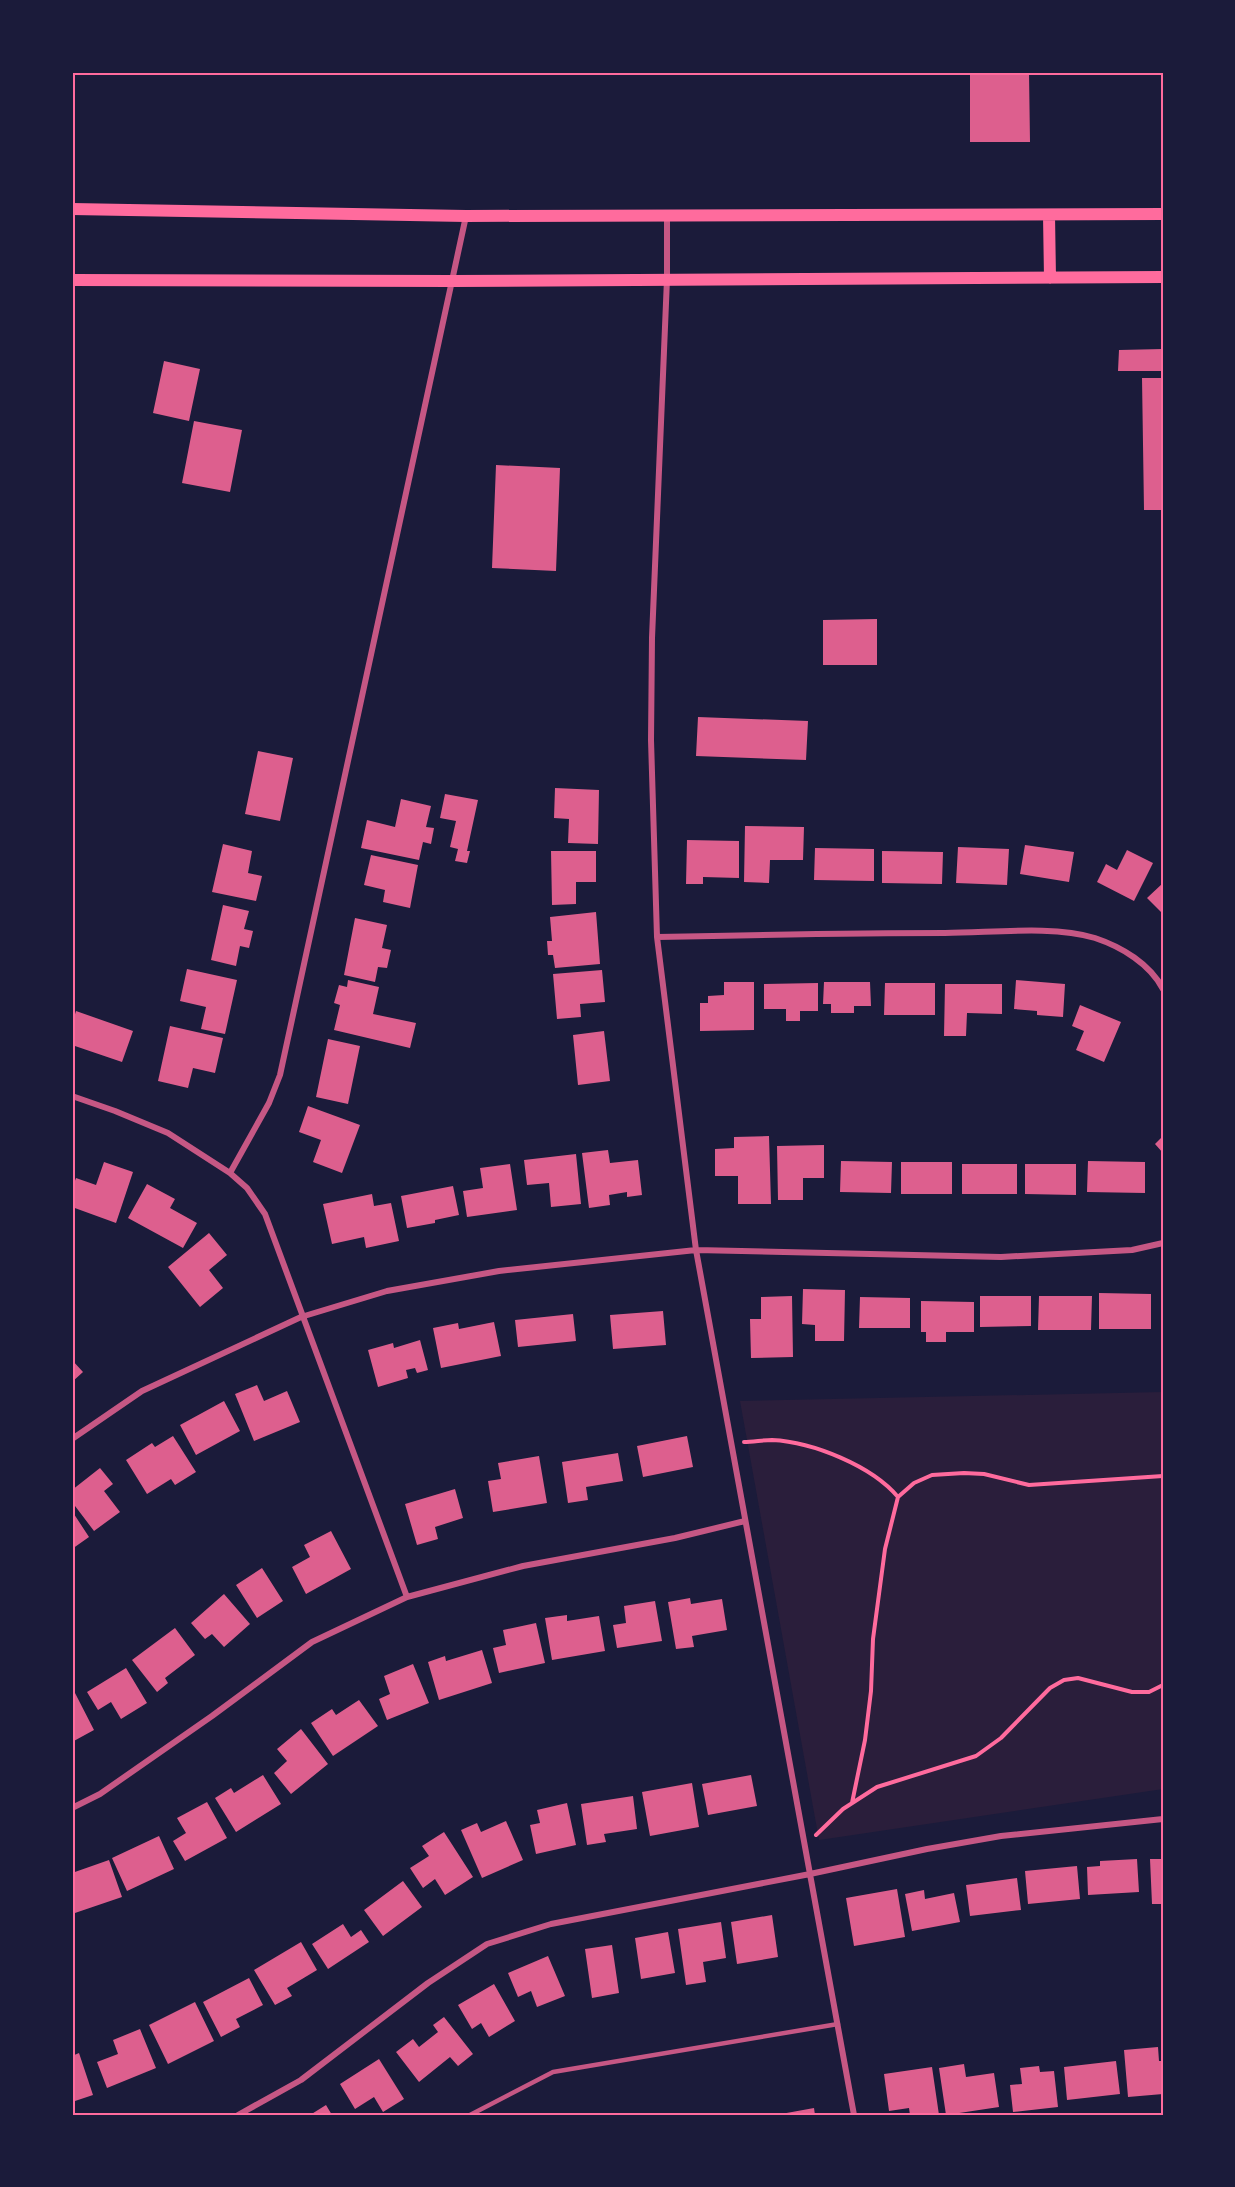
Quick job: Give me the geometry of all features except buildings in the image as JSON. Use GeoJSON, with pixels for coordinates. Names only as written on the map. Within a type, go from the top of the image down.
{"type":"FeatureCollection","features":[{"type":"Feature","properties":{"kind":"main road"},"geometry":{"type":"LineString","coordinates":[[72,209],[466,216],[1163,214]]}},
{"type":"Feature","properties":{"kind":"main road"},"geometry":{"type":"LineString","coordinates":[[1049,215],[1050,278]]}},
{"type":"Feature","properties":{"kind":"main road"},"geometry":{"type":"LineString","coordinates":[[72,280],[452,281],[1163,277]]}},
{"type":"Feature","properties":{"kind":"street"},"geometry":{"type":"LineString","coordinates":[[230,1173],[269,1103],[280,1075],[466,216]]}},
{"type":"Feature","properties":{"kind":"street"},"geometry":{"type":"LineString","coordinates":[[667,216],[667,279],[652,638],[651,740],[657,937],[696,1250],[854,2115]]}},
{"type":"Feature","properties":{"kind":"street"},"geometry":{"type":"LineString","coordinates":[[657,937],[884,932],[1057,932],[1094,938],[1125,950],[1142,964],[1163,989]]}},
{"type":"Feature","properties":{"kind":"street"},"geometry":{"type":"LineString","coordinates":[[72,1096],[168,1133],[230,1173],[248,1188],[265,1214],[407,1597]]}},
{"type":"Feature","properties":{"kind":"street"},"geometry":{"type":"LineString","coordinates":[[72,1439],[142,1391],[302,1317],[387,1291],[499,1271],[696,1250],[1001,1257],[1132,1250],[1163,1243]]}},
{"type":"Feature","properties":{"kind":"street"},"geometry":{"type":"LineString","coordinates":[[72,1808],[100,1794],[212,1716],[312,1642],[407,1597],[522,1566],[675,1538],[746,1521]]}},
{"type":"Feature","properties":{"kind":"street"},"geometry":{"type":"LineString","coordinates":[[237,2115],[301,2080],[428,1983],[488,1944],[551,1924],[810,1874],[927,1848],[1001,1836],[1163,1819]]}},
{"type":"Feature","properties":{"kind":"lane"},"geometry":{"type":"LineString","coordinates":[[470,2115],[553,2072],[838,2024]]}},
{"type":"Feature","properties":{"kind":"path"},"geometry":{"type":"LineString","coordinates":[[731,1443],[772,1440],[818,1450],[865,1470],[887,1484],[898,1497]]}},
{"type":"Feature","properties":{"kind":"path"},"geometry":{"type":"LineString","coordinates":[[852,1803],[865,1740],[871,1691],[873,1639],[885,1549],[898,1497],[914,1483],[932,1475],[984,1474],[1029,1485],[1163,1476]]}},
{"type":"Feature","properties":{"kind":"path"},"geometry":{"type":"LineString","coordinates":[[805,1846],[843,1809],[877,1787],[976,1756],[1001,1738],[1050,1688],[1064,1680],[1078,1678],[1132,1692],[1149,1692],[1163,1685]]}},
{"type":"Feature","properties":{"kind":"shaded area"},"geometry":{"type":"Polygon","coordinates":[[[1163,1392],[1163,1789],[819,1840],[740,1401],[1163,1392]]]}}]}
